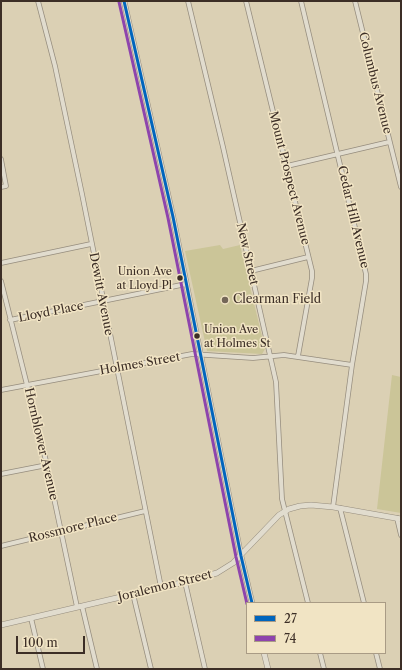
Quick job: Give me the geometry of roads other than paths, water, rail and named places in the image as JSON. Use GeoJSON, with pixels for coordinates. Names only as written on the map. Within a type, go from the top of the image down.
{"type":"FeatureCollection","features":[{"type":"Feature","properties":{"kind":"street","name":"Dewitt Avenue"},"geometry":{"type":"LineString","coordinates":[[38,1],[55,66],[161,587]]}},
{"type":"Feature","properties":{"kind":"street"},"geometry":{"type":"LineString","coordinates":[[124,1],[173,220],[240,556],[252,602]]}},
{"type":"Feature","properties":{"kind":"street","name":"New Street"},"geometry":{"type":"LineString","coordinates":[[188,1],[271,356],[276,382],[282,499],[308,602]]}},
{"type":"Feature","properties":{"kind":"street","name":"Mount Prospect Avenue"},"geometry":{"type":"LineString","coordinates":[[246,1],[312,271],[298,356]]}},
{"type":"Feature","properties":{"kind":"street","name":"Cedar Hill Avenue"},"geometry":{"type":"LineString","coordinates":[[301,1],[366,274],[333,507]]}},
{"type":"Feature","properties":{"kind":"street","name":"Columbus Avenue"},"geometry":{"type":"LineString","coordinates":[[355,1],[401,187]]}},
{"type":"Feature","properties":{"kind":"street"},"geometry":{"type":"LineString","coordinates":[[287,166],[390,142]]}},
{"type":"Feature","properties":{"kind":"street"},"geometry":{"type":"LineString","coordinates":[[1,159],[6,186],[1,187]]}},
{"type":"Feature","properties":{"kind":"street"},"geometry":{"type":"LineString","coordinates":[[1,263],[91,244]]}},
{"type":"Feature","properties":{"kind":"street"},"geometry":{"type":"LineString","coordinates":[[251,271],[308,256]]}},
{"type":"Feature","properties":{"kind":"street","name":"Hornblower Avenue"},"geometry":{"type":"LineString","coordinates":[[1,281],[47,464],[79,607],[97,669]]}},
{"type":"Feature","properties":{"kind":"street","name":"Lloyd Place"},"geometry":{"type":"LineString","coordinates":[[10,320],[186,284]]}},
{"type":"Feature","properties":{"kind":"street","name":"Holmes Street"},"geometry":{"type":"LineString","coordinates":[[1,390],[192,354],[253,358],[284,355],[352,365]]}},
{"type":"Feature","properties":{"kind":"street"},"geometry":{"type":"LineString","coordinates":[[1,474],[47,464]]}},
{"type":"Feature","properties":{"kind":"street","name":"Joralemon Street"},"geometry":{"type":"LineString","coordinates":[[1,626],[211,575],[234,563],[274,519],[285,511],[294,507],[305,505],[333,507],[399,519]]}},
{"type":"Feature","properties":{"kind":"street"},"geometry":{"type":"LineString","coordinates":[[340,508],[364,602]]}},
{"type":"Feature","properties":{"kind":"street","name":"Rossmore Place"},"geometry":{"type":"LineString","coordinates":[[1,546],[145,511]]}},
{"type":"Feature","properties":{"kind":"street"},"geometry":{"type":"LineString","coordinates":[[399,519],[401,535]]}},
{"type":"Feature","properties":{"kind":"street"},"geometry":{"type":"LineString","coordinates":[[185,582],[205,669]]}},
{"type":"Feature","properties":{"kind":"street"},"geometry":{"type":"LineString","coordinates":[[133,594],[151,669]]}},
{"type":"Feature","properties":{"kind":"street"},"geometry":{"type":"LineString","coordinates":[[31,618],[43,669]]}},
{"type":"Feature","properties":{"kind":"street"},"geometry":{"type":"LineString","coordinates":[[264,654],[268,669]]}},
{"type":"Feature","properties":{"kind":"street"},"geometry":{"type":"LineString","coordinates":[[320,654],[324,669]]}},
{"type":"Feature","properties":{"kind":"street"},"geometry":{"type":"LineString","coordinates":[[376,654],[380,669]]}},
{"type":"Feature","properties":{"kind":"place","name":"Union Ave at Lloyd Pl"},"geometry":{"type":"Point","coordinates":[180,278]}},
{"type":"Feature","properties":{"kind":"place","name":"Clearman Field"},"geometry":{"type":"Point","coordinates":[225,300]}},
{"type":"Feature","properties":{"kind":"place","name":"Union Ave at Holmes St"},"geometry":{"type":"Point","coordinates":[197,336]}}]}
